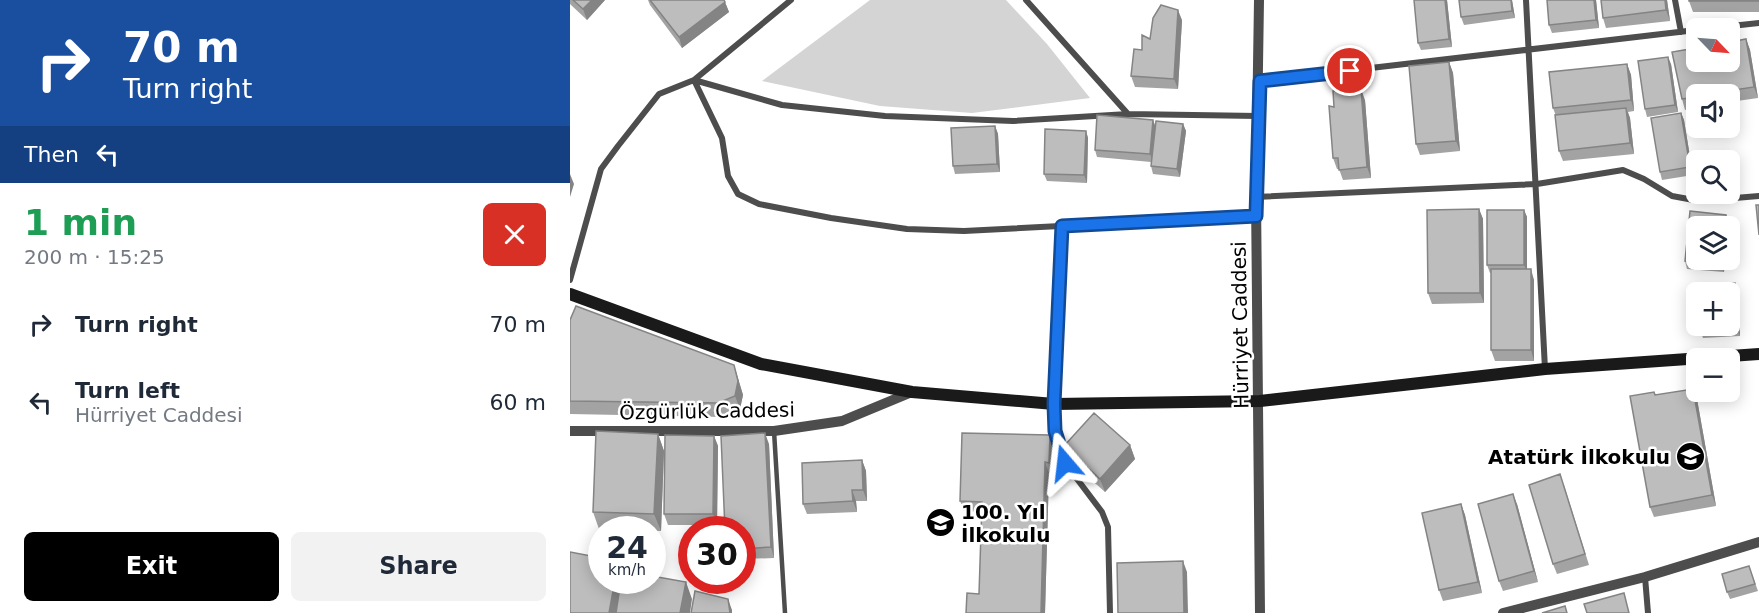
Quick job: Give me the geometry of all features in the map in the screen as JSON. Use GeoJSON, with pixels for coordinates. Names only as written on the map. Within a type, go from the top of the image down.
{"type":"FeatureCollection","features":[{"type":"Feature","properties":{"kind":"main road"},"geometry":{"type":"LineString","coordinates":[[570,294],[580,303],[761,364],[912,392],[1054,404],[1260,401],[1545,369],[1759,354]]}},
{"type":"Feature","properties":{"kind":"street"},"geometry":{"type":"LineString","coordinates":[[570,280],[601,169],[659,94],[694,80],[791,0]]}},
{"type":"Feature","properties":{"kind":"street"},"geometry":{"type":"LineString","coordinates":[[1026,0],[1128,114]]}},
{"type":"Feature","properties":{"kind":"street","name":"Hürriyet Caddesi"},"geometry":{"type":"LineString","coordinates":[[1259,0],[1260,81],[1256,216],[1260,401],[1260,613]]}},
{"type":"Feature","properties":{"kind":"street"},"geometry":{"type":"LineString","coordinates":[[1526,0],[1545,369]]}},
{"type":"Feature","properties":{"kind":"street"},"geometry":{"type":"LineString","coordinates":[[1675,0],[1681,32]]}},
{"type":"Feature","properties":{"kind":"street"},"geometry":{"type":"LineString","coordinates":[[1740,25],[1759,23]]}},
{"type":"Feature","properties":{"kind":"street"},"geometry":{"type":"LineString","coordinates":[[1260,81],[1686,31]]}},
{"type":"Feature","properties":{"kind":"street"},"geometry":{"type":"LineString","coordinates":[[694,80],[782,105],[885,116],[1013,122],[1128,114],[1258,116]]}},
{"type":"Feature","properties":{"kind":"street"},"geometry":{"type":"LineString","coordinates":[[694,80],[722,138],[728,176],[738,194],[759,204],[906,229],[964,231],[1256,216]]}},
{"type":"Feature","properties":{"kind":"street"},"geometry":{"type":"LineString","coordinates":[[1256,197],[1536,184],[1623,170],[1644,179],[1672,196],[1700,201],[1759,196]]}},
{"type":"Feature","properties":{"kind":"street","name":"Özgürlük Caddesi"},"geometry":{"type":"LineString","coordinates":[[570,431],[774,431],[842,421],[912,392]]}},
{"type":"Feature","properties":{"kind":"street"},"geometry":{"type":"LineString","coordinates":[[1054,404],[1055,431],[1065,463],[1102,512],[1108,528],[1110,613]]}},
{"type":"Feature","properties":{"kind":"street"},"geometry":{"type":"LineString","coordinates":[[1503,613],[1645,577],[1759,542]]}},
{"type":"Feature","properties":{"kind":"street"},"geometry":{"type":"LineString","coordinates":[[1645,577],[1648,613]]}},
{"type":"Feature","properties":{"kind":"lane"},"geometry":{"type":"LineString","coordinates":[[1054,404],[1062,226]]}},
{"type":"Feature","properties":{"kind":"lane"},"geometry":{"type":"LineString","coordinates":[[774,431],[785,613]]}},
{"type":"Feature","properties":{"kind":"shaded area"},"geometry":{"type":"Polygon","coordinates":[[[870,0],[1006,0],[1047,44],[1090,98],[972,113],[880,106],[762,81],[870,0]]]}},
{"type":"Feature","properties":{"kind":"building"},"geometry":{"type":"Polygon","coordinates":[[[573,0],[592,0],[583,9],[573,0]]]}},
{"type":"Feature","properties":{"kind":"building"},"geometry":{"type":"Polygon","coordinates":[[[650,0],[724,0],[725,2],[679,37],[650,0]]]}},
{"type":"Feature","properties":{"kind":"building"},"geometry":{"type":"Polygon","coordinates":[[[1414,0],[1445,0],[1449,39],[1418,43],[1414,0]]]}},
{"type":"Feature","properties":{"kind":"building"},"geometry":{"type":"Polygon","coordinates":[[[1459,0],[1511,0],[1512,11],[1461,17],[1459,0]]]}},
{"type":"Feature","properties":{"kind":"building"},"geometry":{"type":"Polygon","coordinates":[[[1547,0],[1594,0],[1596,20],[1549,25],[1547,0]]]}},
{"type":"Feature","properties":{"kind":"building"},"geometry":{"type":"Polygon","coordinates":[[[1601,0],[1665,0],[1666,10],[1603,18],[1601,0]]]}},
{"type":"Feature","properties":{"kind":"building"},"geometry":{"type":"Polygon","coordinates":[[[1759,0],[1759,1],[1689,1],[1759,0]]]}},
{"type":"Feature","properties":{"kind":"building"},"geometry":{"type":"Polygon","coordinates":[[[1161,5],[1178,10],[1174,79],[1131,76],[1134,49],[1142,50],[1142,35],[1150,39],[1153,18],[1161,5]]]}},
{"type":"Feature","properties":{"kind":"building"},"geometry":{"type":"Polygon","coordinates":[[[1746,39],[1754,87],[1740,89],[1740,84],[1686,84],[1686,98],[1682,99],[1672,52],[1686,50],[1686,72],[1740,72],[1740,40],[1746,39]]]}},
{"type":"Feature","properties":{"kind":"building"},"geometry":{"type":"Polygon","coordinates":[[[1668,57],[1675,105],[1645,109],[1638,61],[1668,57]]]}},
{"type":"Feature","properties":{"kind":"building"},"geometry":{"type":"Polygon","coordinates":[[[1449,62],[1456,141],[1416,144],[1409,66],[1449,62]]]}},
{"type":"Feature","properties":{"kind":"building"},"geometry":{"type":"Polygon","coordinates":[[[1627,64],[1631,100],[1553,108],[1549,72],[1627,64]]]}},
{"type":"Feature","properties":{"kind":"building"},"geometry":{"type":"Polygon","coordinates":[[[1361,89],[1367,167],[1339,170],[1338,158],[1333,158],[1329,106],[1334,107],[1333,91],[1361,89]]]}},
{"type":"Feature","properties":{"kind":"building"},"geometry":{"type":"Polygon","coordinates":[[[1626,108],[1630,143],[1559,151],[1555,115],[1626,108]]]}},
{"type":"Feature","properties":{"kind":"building"},"geometry":{"type":"Polygon","coordinates":[[[1681,113],[1687,150],[1686,168],[1660,172],[1651,118],[1681,113]]]}},
{"type":"Feature","properties":{"kind":"building"},"geometry":{"type":"Polygon","coordinates":[[[1097,115],[1153,120],[1150,154],[1095,150],[1097,115]]]}},
{"type":"Feature","properties":{"kind":"building"},"geometry":{"type":"Polygon","coordinates":[[[1156,121],[1183,124],[1177,169],[1151,166],[1156,121]]]}},
{"type":"Feature","properties":{"kind":"building"},"geometry":{"type":"Polygon","coordinates":[[[995,126],[997,164],[953,166],[951,128],[995,126]]]}},
{"type":"Feature","properties":{"kind":"building"},"geometry":{"type":"Polygon","coordinates":[[[1045,129],[1086,131],[1084,175],[1044,174],[1045,129]]]}},
{"type":"Feature","properties":{"kind":"building"},"geometry":{"type":"Polygon","coordinates":[[[1756,205],[1759,205],[1759,235],[1756,205]]]}},
{"type":"Feature","properties":{"kind":"building"},"geometry":{"type":"Polygon","coordinates":[[[1479,209],[1480,293],[1428,293],[1427,210],[1479,209]]]}},
{"type":"Feature","properties":{"kind":"building"},"geometry":{"type":"Polygon","coordinates":[[[1487,210],[1524,210],[1524,265],[1487,265],[1487,210]]]}},
{"type":"Feature","properties":{"kind":"building"},"geometry":{"type":"Polygon","coordinates":[[[1690,211],[1726,215],[1726,216],[1690,216],[1690,211]]]}},
{"type":"Feature","properties":{"kind":"building"},"geometry":{"type":"Polygon","coordinates":[[[1491,269],[1531,269],[1531,350],[1491,350],[1491,269]]]}},
{"type":"Feature","properties":{"kind":"building"},"geometry":{"type":"Polygon","coordinates":[[[576,306],[734,365],[738,381],[735,396],[718,403],[570,401],[570,320],[576,306]]]}},
{"type":"Feature","properties":{"kind":"building"},"geometry":{"type":"Polygon","coordinates":[[[1686,390],[1686,402],[1695,402],[1712,495],[1650,507],[1630,396],[1654,392],[1655,395],[1686,390]]]}},
{"type":"Feature","properties":{"kind":"building"},"geometry":{"type":"Polygon","coordinates":[[[1094,413],[1130,445],[1100,479],[1064,446],[1094,413]]]}},
{"type":"Feature","properties":{"kind":"building"},"geometry":{"type":"Polygon","coordinates":[[[596,431],[658,434],[654,514],[593,512],[596,431]]]}},
{"type":"Feature","properties":{"kind":"building"},"geometry":{"type":"Polygon","coordinates":[[[765,433],[771,547],[756,548],[756,516],[724,516],[721,436],[765,433]]]}},
{"type":"Feature","properties":{"kind":"building"},"geometry":{"type":"Polygon","coordinates":[[[962,433],[1050,435],[1049,463],[1045,462],[1041,613],[966,613],[967,593],[979,594],[982,502],[960,501],[962,433]]]}},
{"type":"Feature","properties":{"kind":"building"},"geometry":{"type":"Polygon","coordinates":[[[665,435],[714,436],[713,514],[664,514],[665,435]]]}},
{"type":"Feature","properties":{"kind":"building"},"geometry":{"type":"Polygon","coordinates":[[[862,460],[863,490],[852,490],[853,501],[803,504],[802,463],[862,460]]]}},
{"type":"Feature","properties":{"kind":"building"},"geometry":{"type":"Polygon","coordinates":[[[1560,474],[1585,554],[1553,564],[1529,485],[1560,474]]]}},
{"type":"Feature","properties":{"kind":"building"},"geometry":{"type":"Polygon","coordinates":[[[1513,494],[1534,571],[1499,581],[1478,504],[1513,494]]]}},
{"type":"Feature","properties":{"kind":"building"},"geometry":{"type":"Polygon","coordinates":[[[1461,504],[1478,582],[1439,590],[1422,513],[1461,504]]]}},
{"type":"Feature","properties":{"kind":"building"},"geometry":{"type":"Polygon","coordinates":[[[570,552],[588,555],[588,594],[612,594],[609,613],[570,613],[570,552]]]}},
{"type":"Feature","properties":{"kind":"building"},"geometry":{"type":"Polygon","coordinates":[[[1183,561],[1184,613],[1118,613],[1117,563],[1183,561]]]}},
{"type":"Feature","properties":{"kind":"building"},"geometry":{"type":"Polygon","coordinates":[[[1749,566],[1755,584],[1727,592],[1722,574],[1749,566]]]}},
{"type":"Feature","properties":{"kind":"building"},"geometry":{"type":"Polygon","coordinates":[[[666,578],[678,581],[678,594],[684,594],[680,613],[616,613],[619,594],[666,594],[666,578]]]}},
{"type":"Feature","properties":{"kind":"building"},"geometry":{"type":"Polygon","coordinates":[[[1624,593],[1629,613],[1587,613],[1584,604],[1624,593]]]}},
{"type":"Feature","properties":{"kind":"building"},"geometry":{"type":"Polygon","coordinates":[[[694,594],[707,594],[728,599],[730,613],[691,613],[694,594]]]}},
{"type":"Feature","properties":{"kind":"building"},"geometry":{"type":"Polygon","coordinates":[[[1565,606],[1567,613],[1542,613],[1565,606]]]}},
{"type":"Feature","properties":{"kind":"place","name":"Atatürk İlkokulu"},"geometry":{"type":"Point","coordinates":[1691,457]}},
{"type":"Feature","properties":{"kind":"place","name":"100. Yıl İlkokulu"},"geometry":{"type":"Point","coordinates":[940,523]}},
{"type":"Feature","properties":{"kind":"route"},"geometry":{"type":"LineString","coordinates":[[1065,463],[1055,431],[1054,404],[1062,226],[1256,216],[1260,81],[1350,71]]}}]}
